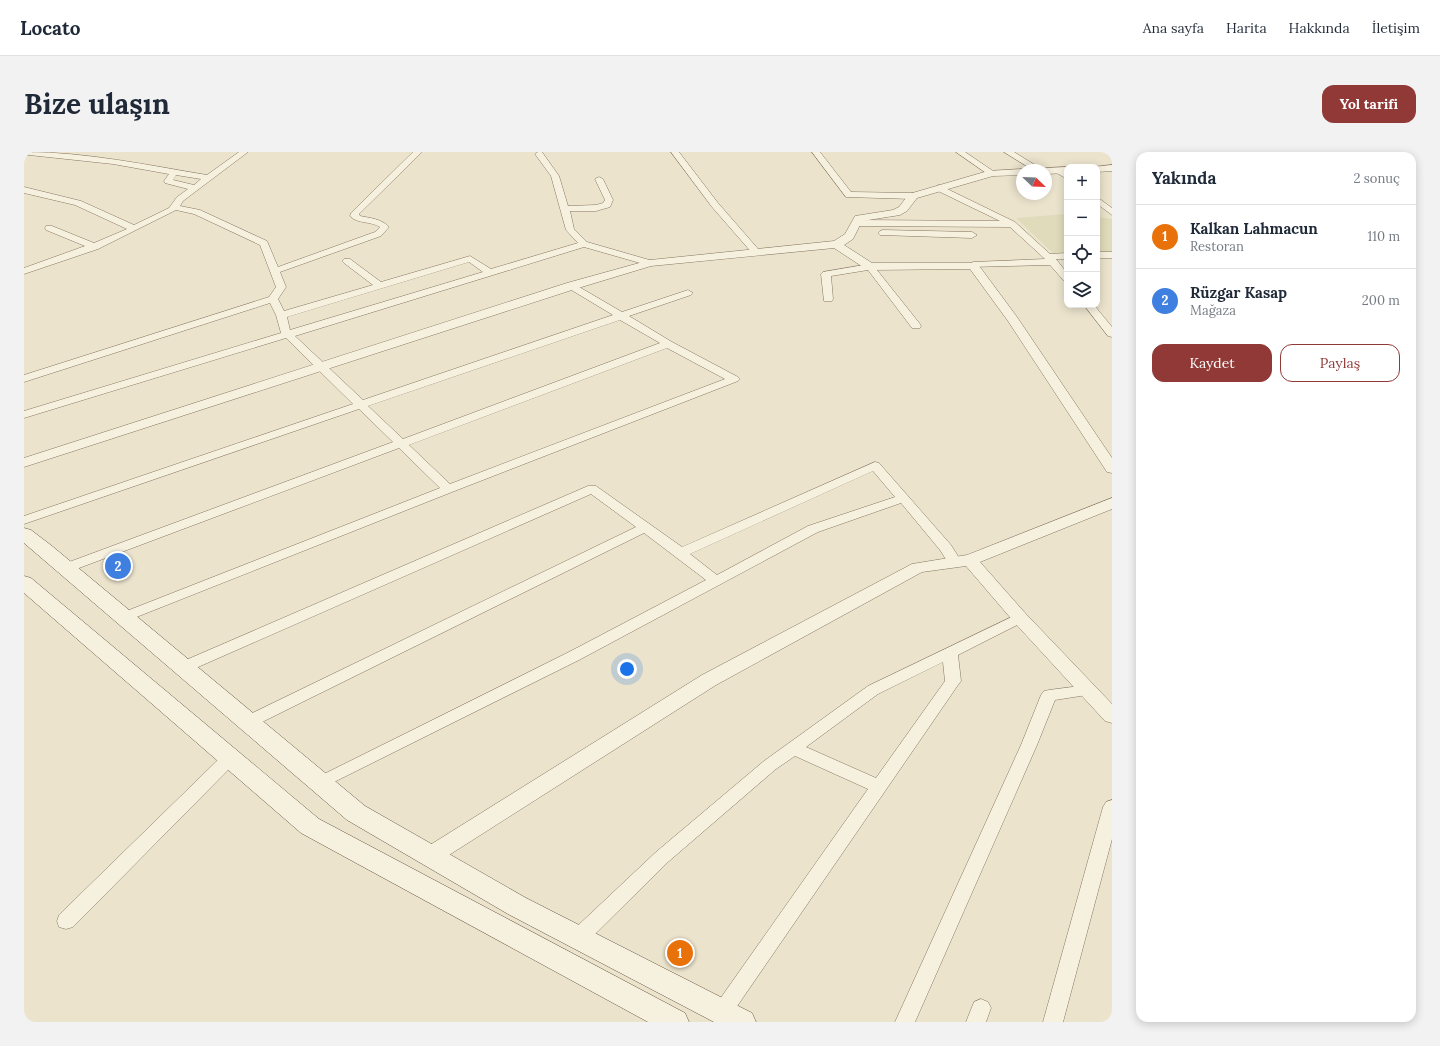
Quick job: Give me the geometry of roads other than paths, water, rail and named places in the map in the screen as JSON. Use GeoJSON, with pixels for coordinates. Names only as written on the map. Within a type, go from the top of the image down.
{"type":"FeatureCollection","features":[{"type":"Feature","properties":{"kind":"main road"},"geometry":{"type":"LineString","coordinates":[[24,534],[124,616],[356,813],[517,906],[732,1017]]}},
{"type":"Feature","properties":{"kind":"main road"},"geometry":{"type":"LineString","coordinates":[[24,582],[310,826],[675,1022]]}},
{"type":"Feature","properties":{"kind":"street"},"geometry":{"type":"LineString","coordinates":[[24,271],[94,247],[172,210],[180,199],[206,178],[244,152]]}},
{"type":"Feature","properties":{"kind":"street"},"geometry":{"type":"LineString","coordinates":[[275,271],[378,234],[384,227],[379,222],[357,218],[354,216],[355,213],[418,152]]}},
{"type":"Feature","properties":{"kind":"street"},"geometry":{"type":"LineString","coordinates":[[675,152],[715,205],[756,252]]}},
{"type":"Feature","properties":{"kind":"street"},"geometry":{"type":"LineString","coordinates":[[816,152],[849,195],[913,196],[992,173],[1016,172]]}},
{"type":"Feature","properties":{"kind":"street"},"geometry":{"type":"LineString","coordinates":[[960,152],[992,173]]}},
{"type":"Feature","properties":{"kind":"street"},"geometry":{"type":"LineString","coordinates":[[1008,152],[1029,164]]}},
{"type":"Feature","properties":{"kind":"street"},"geometry":{"type":"LineString","coordinates":[[28,153],[113,162],[206,178]]}},
{"type":"Feature","properties":{"kind":"street"},"geometry":{"type":"LineString","coordinates":[[539,154],[555,176],[570,230],[584,244],[650,263]]}},
{"type":"Feature","properties":{"kind":"street"},"geometry":{"type":"LineString","coordinates":[[1100,169],[1112,168]]}},
{"type":"Feature","properties":{"kind":"street"},"geometry":{"type":"LineString","coordinates":[[1052,171],[1063,170]]}},
{"type":"Feature","properties":{"kind":"street"},"geometry":{"type":"LineString","coordinates":[[174,173],[168,181],[195,188]]}},
{"type":"Feature","properties":{"kind":"street"},"geometry":{"type":"LineString","coordinates":[[565,209],[596,208],[607,205],[609,200],[599,179]]}},
{"type":"Feature","properties":{"kind":"street"},"geometry":{"type":"LineString","coordinates":[[939,188],[1012,224],[1050,259],[1064,275]]}},
{"type":"Feature","properties":{"kind":"street"},"geometry":{"type":"LineString","coordinates":[[24,190],[78,204],[134,229]]}},
{"type":"Feature","properties":{"kind":"street"},"geometry":{"type":"LineString","coordinates":[[24,464],[571,286],[650,263],[836,244],[847,239],[862,216],[890,214],[901,211],[913,196]]}},
{"type":"Feature","properties":{"kind":"street"},"geometry":{"type":"LineString","coordinates":[[1100,202],[1112,212]]}},
{"type":"Feature","properties":{"kind":"street"},"geometry":{"type":"LineString","coordinates":[[24,379],[273,299],[281,287],[264,242],[197,212],[174,207]]}},
{"type":"Feature","properties":{"kind":"street"},"geometry":{"type":"LineString","coordinates":[[854,228],[1012,224]]}},
{"type":"Feature","properties":{"kind":"street"},"geometry":{"type":"LineString","coordinates":[[49,228],[94,247]]}},
{"type":"Feature","properties":{"kind":"street"},"geometry":{"type":"LineString","coordinates":[[854,228],[972,235]]}},
{"type":"Feature","properties":{"kind":"street"},"geometry":{"type":"LineString","coordinates":[[24,415],[286,333],[584,244]]}},
{"type":"Feature","properties":{"kind":"street"},"geometry":{"type":"LineString","coordinates":[[836,244],[870,267],[916,326]]}},
{"type":"Feature","properties":{"kind":"street"},"geometry":{"type":"LineString","coordinates":[[1100,255],[1112,255]]}},
{"type":"Feature","properties":{"kind":"street"},"geometry":{"type":"LineString","coordinates":[[828,299],[826,274],[870,267],[973,265],[1064,257]]}},
{"type":"Feature","properties":{"kind":"street"},"geometry":{"type":"LineString","coordinates":[[281,315],[470,259],[488,272]]}},
{"type":"Feature","properties":{"kind":"street"},"geometry":{"type":"LineString","coordinates":[[347,261],[379,285]]}},
{"type":"Feature","properties":{"kind":"street"},"geometry":{"type":"LineString","coordinates":[[973,265],[1013,320],[1112,469]]}},
{"type":"Feature","properties":{"kind":"street"},"geometry":{"type":"LineString","coordinates":[[124,616],[734,379],[668,344],[571,286]]}},
{"type":"Feature","properties":{"kind":"street"},"geometry":{"type":"LineString","coordinates":[[24,520],[688,293]]}},
{"type":"Feature","properties":{"kind":"street"},"geometry":{"type":"LineString","coordinates":[[273,299],[281,315],[286,333],[448,489]]}},
{"type":"Feature","properties":{"kind":"street"},"geometry":{"type":"LineString","coordinates":[[1090,308],[1112,334]]}},
{"type":"Feature","properties":{"kind":"street"},"geometry":{"type":"LineString","coordinates":[[66,568],[668,344]]}},
{"type":"Feature","properties":{"kind":"street"},"geometry":{"type":"LineString","coordinates":[[682,554],[875,466],[946,548],[962,561],[1020,618],[1111,714]]}},
{"type":"Feature","properties":{"kind":"street"},"geometry":{"type":"LineString","coordinates":[[184,668],[592,489],[682,554],[716,581]]}},
{"type":"Feature","properties":{"kind":"street"},"geometry":{"type":"LineString","coordinates":[[320,783],[574,656],[813,530],[904,498]]}},
{"type":"Feature","properties":{"kind":"street"},"geometry":{"type":"LineString","coordinates":[[430,856],[708,680],[918,568],[962,561],[1112,503]]}},
{"type":"Feature","properties":{"kind":"street"},"geometry":{"type":"LineString","coordinates":[[248,722],[645,527]]}},
{"type":"Feature","properties":{"kind":"street"},"geometry":{"type":"LineString","coordinates":[[578,938],[662,857],[770,765],[872,690],[1020,618]]}},
{"type":"Feature","properties":{"kind":"street"},"geometry":{"type":"LineString","coordinates":[[732,1017],[880,787],[953,681],[950,652]]}},
{"type":"Feature","properties":{"kind":"street"},"geometry":{"type":"LineString","coordinates":[[904,1022],[1029,745],[1049,695],[1088,690]]}},
{"type":"Feature","properties":{"kind":"street"},"geometry":{"type":"LineString","coordinates":[[793,748],[880,787]]}},
{"type":"Feature","properties":{"kind":"street"},"geometry":{"type":"LineString","coordinates":[[66,920],[230,758]]}},
{"type":"Feature","properties":{"kind":"street"},"geometry":{"type":"LineString","coordinates":[[1054,1022],[1112,807]]}},
{"type":"Feature","properties":{"kind":"place","name":"Rüzgar Kasap"},"geometry":{"type":"Point","coordinates":[118,566]}},
{"type":"Feature","properties":{"kind":"place","name":"Kalkan Lahmacun"},"geometry":{"type":"Point","coordinates":[680,953]}}]}
